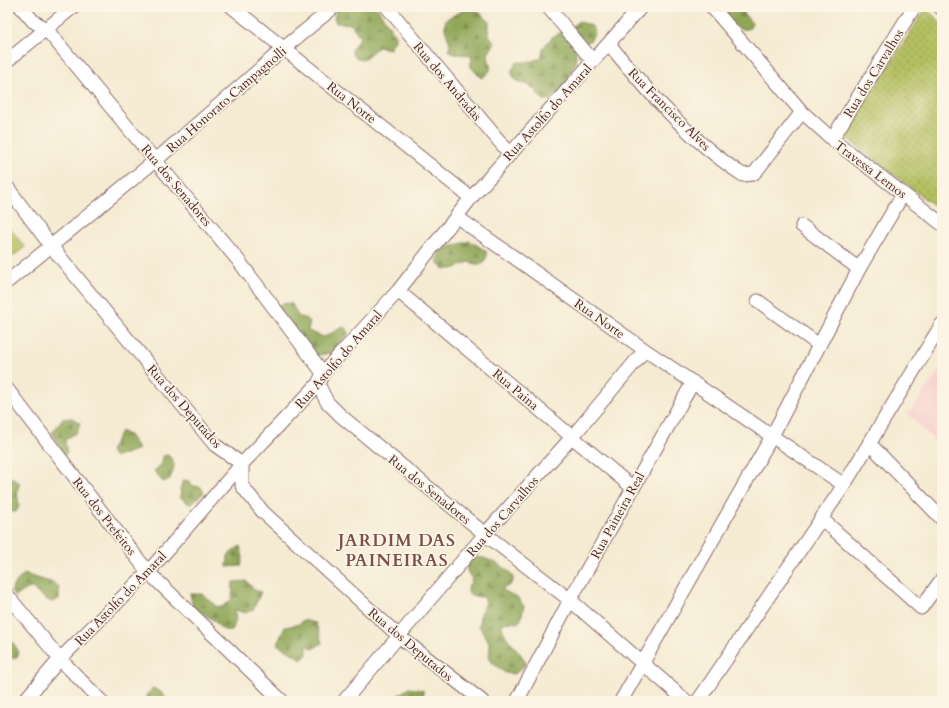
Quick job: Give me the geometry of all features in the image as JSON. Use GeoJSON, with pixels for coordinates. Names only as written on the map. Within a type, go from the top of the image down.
{"type":"FeatureCollection","features":[{"type":"Feature","properties":{"kind":"street","name":"Rua dos Senadores"},"geometry":{"type":"LineString","coordinates":[[21,7],[33,21],[46,29],[238,260],[320,378],[327,402],[340,416],[485,534],[570,600],[686,701]]}},
{"type":"Feature","properties":{"kind":"street"},"geometry":{"type":"LineString","coordinates":[[7,61],[73,7]]}},
{"type":"Feature","properties":{"kind":"street","name":"Rua Norte"},"geometry":{"type":"LineString","coordinates":[[232,7],[471,198]]}},
{"type":"Feature","properties":{"kind":"street","name":"Rua Honorato Campagnolli"},"geometry":{"type":"LineString","coordinates":[[7,282],[156,160],[284,48],[334,7]]}},
{"type":"Feature","properties":{"kind":"street","name":"Rua dos Andradas"},"geometry":{"type":"LineString","coordinates":[[387,7],[510,154]]}},
{"type":"Feature","properties":{"kind":"street"},"geometry":{"type":"LineString","coordinates":[[548,7],[593,61]]}},
{"type":"Feature","properties":{"kind":"street","name":"Rua Astolfo do Amaral"},"geometry":{"type":"LineString","coordinates":[[24,701],[60,659],[148,572],[242,464],[398,291],[458,217],[471,198],[641,7]]}},
{"type":"Feature","properties":{"kind":"street","name":"Travessa Lemos"},"geometry":{"type":"LineString","coordinates":[[712,7],[802,112],[832,139],[942,224]]}},
{"type":"Feature","properties":{"kind":"street","name":"Rua dos Carvalhos"},"geometry":{"type":"LineString","coordinates":[[832,139],[914,7]]}},
{"type":"Feature","properties":{"kind":"street","name":"Rua Francisco Alves"},"geometry":{"type":"LineString","coordinates":[[609,44],[633,74],[688,131],[710,151],[743,175],[753,174],[757,170],[802,112]]}},
{"type":"Feature","properties":{"kind":"street","name":"Rua dos Deputados"},"geometry":{"type":"LineString","coordinates":[[7,187],[51,246],[215,445],[242,464],[242,486],[263,512],[400,637],[482,701]]}},
{"type":"Feature","properties":{"kind":"street"},"geometry":{"type":"LineString","coordinates":[[621,701],[772,436],[859,269],[903,194]]}},
{"type":"Feature","properties":{"kind":"street","name":"Rua Norte"},"geometry":{"type":"LineString","coordinates":[[458,217],[645,350]]}},
{"type":"Feature","properties":{"kind":"street"},"geometry":{"type":"LineString","coordinates":[[802,226],[859,269]]}},
{"type":"Feature","properties":{"kind":"street","name":"Rua Paina"},"geometry":{"type":"LineString","coordinates":[[398,291],[633,488]]}},
{"type":"Feature","properties":{"kind":"street"},"geometry":{"type":"LineString","coordinates":[[758,301],[819,345]]}},
{"type":"Feature","properties":{"kind":"street"},"geometry":{"type":"LineString","coordinates":[[698,701],[822,519],[942,324]]}},
{"type":"Feature","properties":{"kind":"street"},"geometry":{"type":"LineString","coordinates":[[645,350],[844,485]]}},
{"type":"Feature","properties":{"kind":"street","name":"Rua dos Carvalhos"},"geometry":{"type":"LineString","coordinates":[[344,701],[400,637],[485,534],[572,436],[645,350]]}},
{"type":"Feature","properties":{"kind":"street","name":"Rua Paineira Real"},"geometry":{"type":"LineString","coordinates":[[517,701],[570,600],[693,382]]}},
{"type":"Feature","properties":{"kind":"street","name":"Rua dos Prefeitos"},"geometry":{"type":"LineString","coordinates":[[7,389],[148,572],[282,701]]}},
{"type":"Feature","properties":{"kind":"street"},"geometry":{"type":"LineString","coordinates":[[869,443],[942,519]]}},
{"type":"Feature","properties":{"kind":"street"},"geometry":{"type":"LineString","coordinates":[[822,519],[921,608],[942,579]]}},
{"type":"Feature","properties":{"kind":"street"},"geometry":{"type":"LineString","coordinates":[[7,595],[60,659],[101,701]]}},
{"type":"Feature","properties":{"kind":"shaded area"},"geometry":{"type":"Polygon","coordinates":[[[942,367],[942,449],[908,414],[942,367]]]}},
{"type":"Feature","properties":{"kind":"green space"},"geometry":{"type":"Polygon","coordinates":[[[348,7],[375,7],[378,9],[395,35],[395,40],[390,49],[380,47],[363,59],[356,58],[352,54],[352,49],[360,37],[351,24],[336,23],[334,19],[336,10],[348,7]]]}},
{"type":"Feature","properties":{"kind":"green space"},"geometry":{"type":"Polygon","coordinates":[[[700,7],[742,7],[745,15],[752,23],[750,28],[740,29],[719,11],[700,7]]]}},
{"type":"Feature","properties":{"kind":"green space"},"geometry":{"type":"Polygon","coordinates":[[[468,8],[478,11],[489,21],[489,35],[495,43],[488,54],[490,65],[489,73],[481,78],[470,66],[472,59],[469,55],[453,54],[449,51],[450,43],[445,28],[446,19],[468,8]]]}},
{"type":"Feature","properties":{"kind":"green space"},"geometry":{"type":"Polygon","coordinates":[[[926,8],[942,24],[942,212],[844,136],[926,8]]]}},
{"type":"Feature","properties":{"kind":"green space"},"geometry":{"type":"Polygon","coordinates":[[[578,21],[592,26],[595,32],[590,41],[576,48],[576,63],[568,75],[571,79],[554,97],[545,100],[539,96],[534,89],[515,79],[511,71],[517,62],[527,62],[541,58],[543,48],[553,36],[571,28],[578,21]]]}},
{"type":"Feature","properties":{"kind":"green space"},"geometry":{"type":"Polygon","coordinates":[[[7,225],[25,247],[7,261],[7,225]]]}},
{"type":"Feature","properties":{"kind":"green space"},"geometry":{"type":"Polygon","coordinates":[[[470,241],[486,251],[487,256],[483,264],[479,265],[469,262],[451,269],[440,266],[437,260],[442,249],[470,241]]]}},
{"type":"Feature","properties":{"kind":"green space"},"geometry":{"type":"Polygon","coordinates":[[[292,304],[298,316],[307,319],[310,322],[308,331],[324,337],[343,327],[347,329],[349,333],[334,350],[326,354],[311,356],[286,330],[274,322],[271,313],[275,305],[292,304]]]}},
{"type":"Feature","properties":{"kind":"green space"},"geometry":{"type":"Polygon","coordinates":[[[72,418],[80,423],[77,432],[65,440],[67,453],[63,455],[52,433],[62,419],[72,418]]]}},
{"type":"Feature","properties":{"kind":"green space"},"geometry":{"type":"Polygon","coordinates":[[[121,431],[129,435],[139,449],[117,457],[110,451],[121,431]]]}},
{"type":"Feature","properties":{"kind":"green space"},"geometry":{"type":"Polygon","coordinates":[[[168,455],[173,461],[174,466],[170,479],[163,482],[154,471],[162,464],[162,456],[168,455]]]}},
{"type":"Feature","properties":{"kind":"green space"},"geometry":{"type":"Polygon","coordinates":[[[7,475],[20,483],[17,491],[19,506],[16,512],[12,512],[7,506],[7,475]]]}},
{"type":"Feature","properties":{"kind":"green space"},"geometry":{"type":"Polygon","coordinates":[[[183,480],[189,481],[194,486],[201,487],[204,493],[191,505],[181,498],[180,489],[183,480]]]}},
{"type":"Feature","properties":{"kind":"green space"},"geometry":{"type":"Polygon","coordinates":[[[240,546],[243,558],[241,566],[227,567],[228,555],[240,546]]]}},
{"type":"Feature","properties":{"kind":"green space"},"geometry":{"type":"Polygon","coordinates":[[[478,557],[503,566],[508,571],[513,580],[510,585],[501,589],[518,598],[524,606],[521,620],[517,623],[507,622],[502,624],[505,635],[521,654],[526,664],[515,674],[505,673],[488,659],[490,649],[488,641],[479,626],[480,616],[486,602],[483,597],[472,596],[468,593],[468,588],[472,579],[467,570],[467,563],[468,560],[478,557]]]}},
{"type":"Feature","properties":{"kind":"green space"},"geometry":{"type":"Polygon","coordinates":[[[24,574],[54,583],[59,587],[59,599],[51,602],[37,593],[33,588],[27,589],[15,597],[11,592],[14,584],[24,574]]]}},
{"type":"Feature","properties":{"kind":"green space"},"geometry":{"type":"Polygon","coordinates":[[[247,581],[254,590],[261,592],[253,610],[245,613],[235,610],[236,620],[232,631],[222,629],[213,620],[193,607],[190,594],[202,594],[216,606],[222,607],[232,599],[233,582],[247,581]]]}},
{"type":"Feature","properties":{"kind":"green space"},"geometry":{"type":"Polygon","coordinates":[[[303,620],[316,623],[322,643],[313,649],[307,645],[307,655],[301,659],[277,644],[285,627],[299,624],[303,620]]]}},
{"type":"Feature","properties":{"kind":"green space"},"geometry":{"type":"Polygon","coordinates":[[[7,634],[18,650],[18,656],[14,659],[7,656],[7,634]]]}},
{"type":"Feature","properties":{"kind":"green space"},"geometry":{"type":"Polygon","coordinates":[[[153,688],[162,693],[168,701],[146,701],[146,695],[153,688]]]}},
{"type":"Feature","properties":{"kind":"green space"},"geometry":{"type":"Polygon","coordinates":[[[409,688],[423,690],[424,701],[394,701],[399,694],[409,688]]]}},
{"type":"Feature","properties":{"kind":"district","name":"JARDIM DAS PAINEIRAS"},"geometry":{"type":"Point","coordinates":[397,550]}}]}
